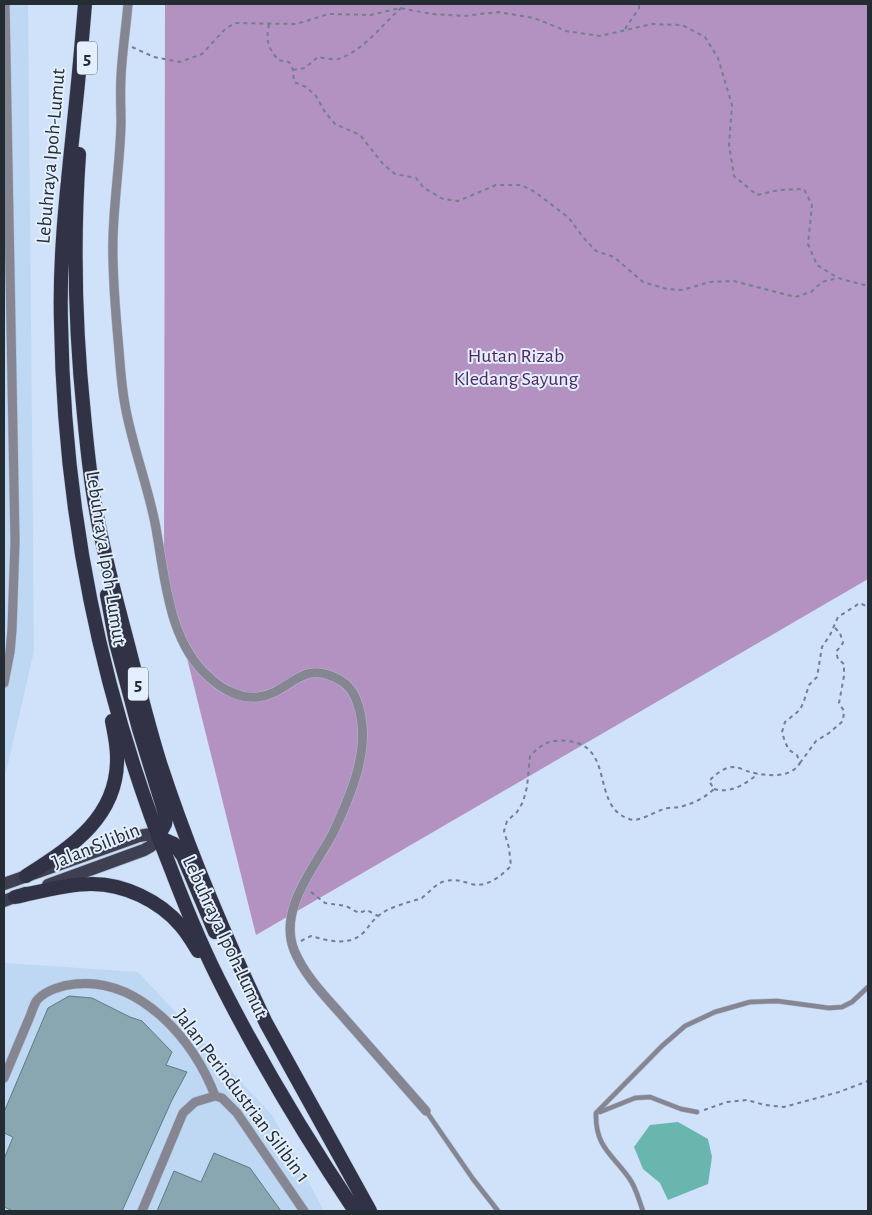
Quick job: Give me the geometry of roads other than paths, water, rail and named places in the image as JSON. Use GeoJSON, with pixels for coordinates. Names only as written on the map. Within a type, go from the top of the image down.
{"type":"FeatureCollection","features":[{"type":"Feature","properties":{"kind":"highway","name":"Lebuhraya Ipoh-Lumut"},"geometry":{"type":"LineString","coordinates":[[85,4],[61,250],[60,321],[64,402],[75,512],[91,606],[102,656],[136,774],[158,837],[190,916],[224,990],[291,1110],[355,1211]]}},
{"type":"Feature","properties":{"kind":"highway","name":"Lebuhraya Ipoh-Lumut"},"geometry":{"type":"LineString","coordinates":[[92,4],[79,164],[75,250],[77,321],[82,392],[96,510],[119,610],[160,763],[222,927],[266,1023],[370,1211]]}},
{"type":"Feature","properties":{"kind":"highway"},"geometry":{"type":"LineString","coordinates":[[96,510],[101,561],[114,635],[139,728],[166,817],[165,824],[158,837],[174,844],[183,856],[217,938],[235,975],[266,1023]]}},
{"type":"Feature","properties":{"kind":"highway"},"geometry":{"type":"LineString","coordinates":[[26,876],[78,841],[109,798],[116,770],[117,756],[102,656]]}},
{"type":"Feature","properties":{"kind":"highway"},"geometry":{"type":"LineString","coordinates":[[9,899],[78,885],[92,884],[124,890],[140,896],[164,910],[182,926],[224,990]]}},
{"type":"Feature","properties":{"kind":"main road","name":"Jalan Silibin"},"geometry":{"type":"LineString","coordinates":[[4,884],[139,836],[151,834],[158,837],[151,846],[144,850],[9,899]]}},
{"type":"Feature","properties":{"kind":"street"},"geometry":{"type":"LineString","coordinates":[[4,683],[12,638],[15,574],[5,108],[5,4]]}},
{"type":"Feature","properties":{"kind":"street"},"geometry":{"type":"LineString","coordinates":[[128,4],[121,77],[121,124],[113,240],[117,330],[125,405],[155,523],[166,584],[178,630],[187,649],[210,678],[236,694],[248,697],[262,697],[275,692],[299,677],[311,672],[322,672],[345,682],[356,699],[363,721],[362,746],[354,781],[333,832],[295,903],[290,928],[292,946],[301,965],[319,989],[426,1110]]}},
{"type":"Feature","properties":{"kind":"street","name":"Jalan Perindustrian Silibin 1"},"geometry":{"type":"LineString","coordinates":[[4,1078],[37,1001],[55,989],[68,985],[84,983],[118,990],[142,1001],[165,1020],[201,1064],[215,1096],[222,1098],[237,1113],[304,1211]]}},
{"type":"Feature","properties":{"kind":"street"},"geometry":{"type":"LineString","coordinates":[[142,1211],[183,1113],[195,1102],[215,1096]]}},
{"type":"Feature","properties":{"kind":"lane"},"geometry":{"type":"LineString","coordinates":[[643,1211],[630,1180],[599,1140],[596,1113],[662,1046],[685,1026],[714,1012],[750,1002],[777,1001],[829,1008],[842,1007],[852,1002],[868,987]]}},
{"type":"Feature","properties":{"kind":"lane"},"geometry":{"type":"LineString","coordinates":[[596,1113],[635,1098],[650,1097],[681,1110],[697,1112]]}},
{"type":"Feature","properties":{"kind":"lane"},"geometry":{"type":"LineString","coordinates":[[426,1110],[473,1179],[498,1211]]}},
{"type":"Feature","properties":{"kind":"park label","name":"Hutan Rizab Kledang Sayung"},"geometry":{"type":"Point","coordinates":[516,368]}}]}
